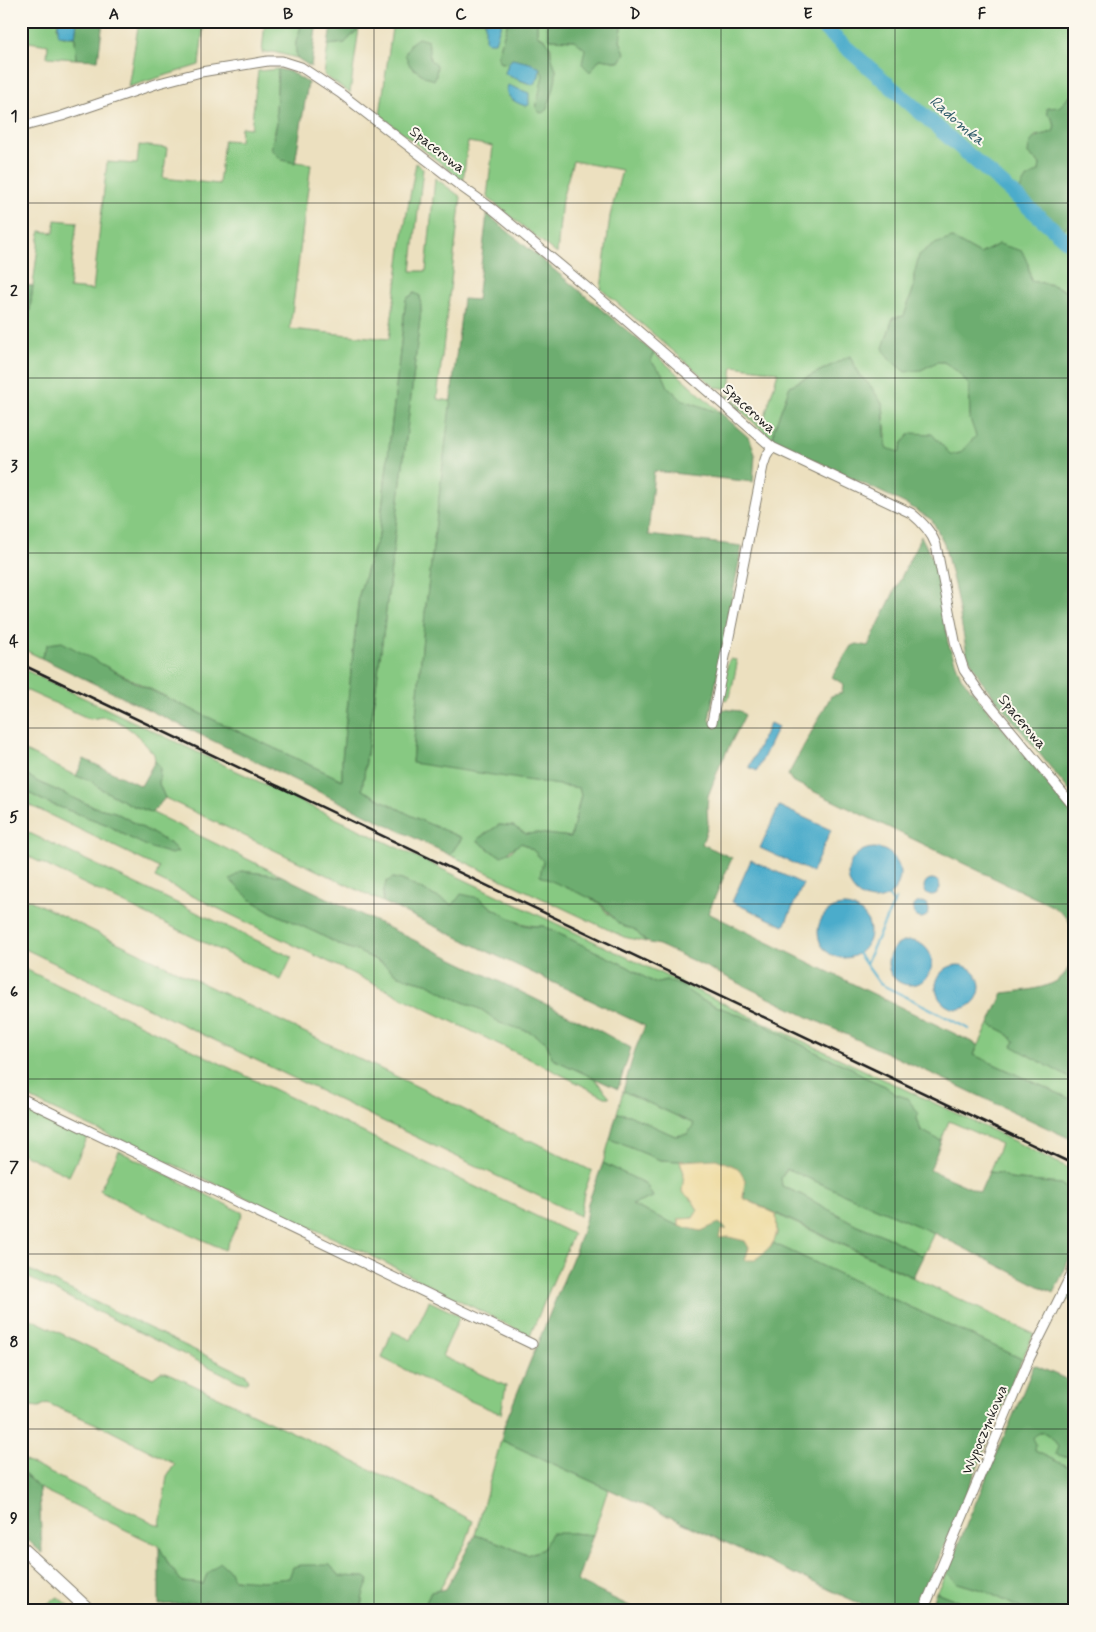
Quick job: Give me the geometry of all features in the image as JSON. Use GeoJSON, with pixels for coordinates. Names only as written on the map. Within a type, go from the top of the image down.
{"type":"FeatureCollection","features":[{"type":"Feature","properties":{"kind":"street","name":"Spacerowa"},"geometry":{"type":"LineString","coordinates":[[21,127],[62,116],[159,83],[201,72],[268,61],[282,62],[301,67],[340,93],[494,210],[621,316],[772,447],[911,512],[924,524],[936,545],[956,646],[964,670],[980,693],[1075,808]]}},
{"type":"Feature","properties":{"kind":"street","name":"Spacerowa"},"geometry":{"type":"LineString","coordinates":[[712,722],[762,474],[766,457],[772,447]]}},
{"type":"Feature","properties":{"kind":"street"},"geometry":{"type":"LineString","coordinates":[[21,1098],[532,1344]]}},
{"type":"Feature","properties":{"kind":"street","name":"Wypoczynkowa"},"geometry":{"type":"LineString","coordinates":[[923,1611],[1029,1359],[1071,1275],[1075,1262]]}},
{"type":"Feature","properties":{"kind":"street"},"geometry":{"type":"LineString","coordinates":[[21,1547],[90,1611]]}},
{"type":"Feature","properties":{"kind":"green space"},"geometry":{"type":"Polygon","coordinates":[[[58,21],[57,27],[64,37],[75,37],[76,59],[47,57],[48,45],[29,42],[28,44],[21,43],[21,22],[58,21]]]}},
{"type":"Feature","properties":{"kind":"green space"},"geometry":{"type":"Polygon","coordinates":[[[77,21],[103,21],[98,60],[76,59],[75,37],[77,21]]]}},
{"type":"Feature","properties":{"kind":"green space"},"geometry":{"type":"Polygon","coordinates":[[[139,21],[204,21],[199,65],[128,87],[139,21]]]}},
{"type":"Feature","properties":{"kind":"green space"},"geometry":{"type":"Polygon","coordinates":[[[265,21],[302,21],[296,42],[297,58],[273,52],[262,53],[265,21]]]}},
{"type":"Feature","properties":{"kind":"green space"},"geometry":{"type":"Polygon","coordinates":[[[302,21],[317,21],[311,67],[297,58],[296,42],[302,21]]]}},
{"type":"Feature","properties":{"kind":"green space"},"geometry":{"type":"Polygon","coordinates":[[[332,21],[360,21],[359,28],[345,43],[328,45],[332,21]]]}},
{"type":"Feature","properties":{"kind":"green space"},"geometry":{"type":"Polygon","coordinates":[[[393,21],[485,21],[486,29],[495,42],[502,21],[506,21],[507,25],[498,55],[499,62],[508,64],[505,73],[533,85],[539,76],[540,68],[543,75],[541,87],[550,101],[556,70],[551,55],[551,48],[545,39],[537,35],[537,23],[535,21],[546,21],[550,39],[574,40],[600,59],[620,62],[625,53],[620,41],[623,21],[1075,21],[1075,91],[1059,107],[1047,113],[1055,126],[1053,132],[1035,136],[1028,154],[1040,164],[1039,171],[1025,180],[1063,231],[1068,224],[1075,220],[1075,299],[1055,286],[1031,281],[1028,264],[999,244],[980,254],[952,238],[914,275],[914,287],[904,316],[893,318],[889,329],[921,370],[936,362],[941,362],[955,369],[963,377],[969,385],[970,419],[977,435],[960,453],[951,455],[902,443],[900,452],[886,448],[883,405],[870,385],[859,375],[850,356],[790,386],[774,429],[773,440],[726,397],[729,395],[762,426],[778,372],[733,366],[730,389],[715,387],[601,289],[610,216],[622,170],[573,161],[562,199],[557,254],[487,197],[493,146],[468,142],[463,181],[380,115],[393,21]],[[429,44],[410,66],[426,77],[430,60],[428,54],[429,44]]]}},
{"type":"Feature","properties":{"kind":"green space"},"geometry":{"type":"Polygon","coordinates":[[[506,21],[535,21],[537,23],[537,35],[547,41],[549,45],[556,69],[556,76],[553,92],[545,112],[540,113],[536,108],[543,75],[540,68],[512,59],[508,64],[499,62],[498,55],[507,25],[506,21]]]}},
{"type":"Feature","properties":{"kind":"green space"},"geometry":{"type":"Polygon","coordinates":[[[546,21],[623,21],[620,41],[625,53],[620,62],[600,59],[590,72],[582,64],[585,49],[574,40],[550,39],[546,21]]]}},
{"type":"Feature","properties":{"kind":"green space"},"geometry":{"type":"Polygon","coordinates":[[[359,28],[350,93],[324,75],[328,45],[345,43],[359,28]]]}},
{"type":"Feature","properties":{"kind":"green space"},"geometry":{"type":"Polygon","coordinates":[[[418,38],[428,41],[430,60],[437,65],[434,80],[410,66],[405,54],[411,43],[418,38]]]}},
{"type":"Feature","properties":{"kind":"green space"},"geometry":{"type":"Polygon","coordinates":[[[278,69],[277,123],[273,137],[282,160],[311,164],[290,329],[389,339],[402,240],[416,163],[423,169],[411,271],[426,271],[435,178],[461,197],[437,399],[451,401],[425,613],[412,762],[579,788],[581,795],[571,837],[538,833],[526,834],[513,826],[499,825],[479,838],[478,841],[494,853],[511,852],[521,843],[533,850],[543,861],[582,894],[599,903],[607,913],[625,927],[634,929],[646,942],[624,937],[450,855],[462,838],[420,820],[362,790],[384,628],[421,310],[420,296],[414,293],[406,299],[379,535],[359,595],[342,759],[342,780],[180,704],[105,666],[48,644],[41,658],[21,648],[21,378],[40,231],[54,233],[55,220],[77,222],[69,288],[93,290],[107,162],[137,164],[139,145],[167,148],[163,178],[219,184],[224,140],[240,141],[241,127],[251,128],[258,71],[278,69]]]}},
{"type":"Feature","properties":{"kind":"green space"},"geometry":{"type":"Polygon","coordinates":[[[278,69],[291,72],[308,83],[295,163],[282,160],[271,149],[277,123],[278,69]]]}},
{"type":"Feature","properties":{"kind":"green space"},"geometry":{"type":"Polygon","coordinates":[[[1075,91],[1075,220],[1062,231],[1032,208],[1020,189],[1025,180],[1039,171],[1040,164],[1028,154],[1032,140],[1038,136],[1053,132],[1055,126],[1047,113],[1047,108],[1059,107],[1075,91]]]}},
{"type":"Feature","properties":{"kind":"green space"},"geometry":{"type":"Polygon","coordinates":[[[487,214],[654,353],[651,361],[662,373],[668,387],[681,399],[722,414],[749,438],[753,447],[755,455],[753,482],[654,471],[648,535],[742,546],[709,719],[714,724],[722,709],[740,711],[745,715],[720,765],[708,796],[708,825],[702,844],[732,858],[708,913],[978,1045],[974,1055],[1075,1101],[1075,1141],[808,1017],[696,962],[659,945],[646,942],[634,929],[618,923],[599,902],[540,876],[543,861],[533,850],[522,843],[502,856],[494,853],[478,841],[479,838],[499,825],[513,826],[526,834],[538,833],[571,837],[581,795],[579,788],[412,763],[425,613],[463,299],[477,300],[487,214]]]}},
{"type":"Feature","properties":{"kind":"green space"},"geometry":{"type":"Polygon","coordinates":[[[952,238],[980,254],[999,244],[1022,251],[1028,264],[1031,281],[1060,288],[1075,299],[1075,798],[982,682],[967,654],[944,543],[932,520],[908,505],[773,440],[774,429],[790,386],[850,356],[859,375],[870,385],[883,405],[886,448],[900,452],[902,443],[911,433],[932,434],[951,455],[960,453],[976,436],[970,419],[969,385],[958,372],[944,362],[937,362],[921,370],[905,372],[888,358],[883,348],[893,318],[904,316],[914,287],[914,275],[919,255],[932,245],[952,238]]]}},
{"type":"Feature","properties":{"kind":"green space"},"geometry":{"type":"Polygon","coordinates":[[[21,285],[33,286],[21,378],[21,285]]]}},
{"type":"Feature","properties":{"kind":"green space"},"geometry":{"type":"Polygon","coordinates":[[[415,293],[420,296],[421,310],[384,628],[362,790],[420,820],[462,838],[450,855],[41,658],[48,644],[62,642],[136,683],[342,780],[342,759],[359,595],[379,535],[406,299],[415,293]]]}},
{"type":"Feature","properties":{"kind":"green space"},"geometry":{"type":"Polygon","coordinates":[[[654,353],[722,414],[681,399],[668,387],[662,373],[651,361],[654,353]]]}},
{"type":"Feature","properties":{"kind":"green space"},"geometry":{"type":"Polygon","coordinates":[[[921,536],[936,566],[948,643],[961,677],[1075,817],[1075,1081],[1012,1046],[1015,1041],[1005,1032],[989,1024],[1003,993],[1028,990],[1053,983],[1066,972],[1073,955],[1074,946],[1072,929],[1066,917],[1052,906],[792,781],[788,775],[831,696],[842,693],[843,684],[832,677],[851,646],[857,644],[868,646],[921,536]]]}},
{"type":"Feature","properties":{"kind":"green space"},"geometry":{"type":"Polygon","coordinates":[[[730,659],[736,660],[737,664],[730,697],[726,700],[721,697],[730,659]]]}},
{"type":"Feature","properties":{"kind":"green space"},"geometry":{"type":"Polygon","coordinates":[[[21,668],[1075,1171],[1075,1196],[1061,1184],[1010,1179],[1000,1173],[989,1172],[1001,1144],[949,1121],[941,1141],[921,1130],[907,1098],[895,1094],[885,1086],[862,1076],[852,1068],[823,1056],[764,1025],[701,1000],[680,986],[666,980],[654,983],[628,967],[543,926],[525,924],[509,918],[479,898],[453,905],[402,880],[393,878],[383,893],[383,902],[165,798],[159,784],[160,767],[155,761],[154,754],[136,734],[113,719],[103,717],[90,719],[21,688],[21,668]]]}},
{"type":"Feature","properties":{"kind":"green space"},"geometry":{"type":"Polygon","coordinates":[[[21,749],[76,776],[91,781],[101,789],[131,805],[151,812],[282,876],[241,871],[250,899],[271,912],[382,963],[399,976],[429,984],[449,996],[482,1010],[500,1023],[530,1032],[546,1042],[553,1059],[594,1078],[610,1097],[605,1097],[155,878],[159,868],[21,801],[21,789],[46,802],[108,825],[130,838],[178,852],[171,844],[115,812],[94,807],[38,782],[21,771],[21,749]]]}},
{"type":"Feature","properties":{"kind":"green space"},"geometry":{"type":"Polygon","coordinates":[[[84,759],[141,786],[155,761],[160,767],[159,784],[165,798],[151,812],[131,805],[101,789],[91,781],[76,776],[84,759]]]}},
{"type":"Feature","properties":{"kind":"green space"},"geometry":{"type":"Polygon","coordinates":[[[21,771],[38,782],[94,807],[115,812],[171,844],[178,852],[171,854],[151,848],[108,825],[46,802],[21,789],[21,771]]]}},
{"type":"Feature","properties":{"kind":"green space"},"geometry":{"type":"Polygon","coordinates":[[[21,829],[292,957],[281,980],[21,853],[21,829]]]}},
{"type":"Feature","properties":{"kind":"green space"},"geometry":{"type":"Polygon","coordinates":[[[241,871],[282,876],[591,1026],[631,1048],[618,1089],[553,1059],[546,1042],[530,1032],[500,1023],[482,1010],[449,996],[429,984],[399,976],[382,963],[271,912],[250,899],[230,880],[241,871]]]}},
{"type":"Feature","properties":{"kind":"green space"},"geometry":{"type":"Polygon","coordinates":[[[393,878],[402,880],[453,905],[461,894],[479,898],[492,908],[521,924],[543,926],[628,967],[654,983],[666,980],[681,986],[701,1000],[764,1025],[823,1056],[852,1068],[862,1076],[885,1086],[895,1094],[907,1098],[919,1114],[916,1119],[921,1130],[941,1141],[930,1170],[980,1192],[989,1172],[1000,1173],[1010,1179],[1061,1184],[1075,1196],[1074,1247],[1053,1293],[934,1233],[787,1169],[781,1178],[782,1186],[857,1225],[890,1238],[923,1256],[913,1277],[743,1198],[745,1193],[693,1160],[660,1160],[610,1139],[617,1113],[629,1115],[675,1136],[688,1134],[694,1124],[623,1091],[635,1050],[645,1026],[383,902],[386,882],[393,878]]]}},
{"type":"Feature","properties":{"kind":"green space"},"geometry":{"type":"Polygon","coordinates":[[[21,896],[443,1099],[524,1140],[532,1141],[592,1171],[584,1193],[580,1216],[21,947],[21,896]]]}},
{"type":"Feature","properties":{"kind":"green space"},"geometry":{"type":"Polygon","coordinates":[[[21,967],[573,1234],[530,1336],[362,1251],[21,1093],[21,967]]]}},
{"type":"Feature","properties":{"kind":"green space"},"geometry":{"type":"Polygon","coordinates":[[[989,1024],[1005,1032],[1015,1041],[1013,1046],[1075,1081],[1075,1101],[974,1055],[989,1024]]]}},
{"type":"Feature","properties":{"kind":"green space"},"geometry":{"type":"Polygon","coordinates":[[[623,1091],[694,1124],[688,1134],[675,1136],[629,1115],[617,1113],[623,1091]]]}},
{"type":"Feature","properties":{"kind":"green space"},"geometry":{"type":"Polygon","coordinates":[[[25,1107],[88,1137],[69,1176],[21,1153],[21,1116],[25,1107]]]}},
{"type":"Feature","properties":{"kind":"green space"},"geometry":{"type":"Polygon","coordinates":[[[610,1139],[660,1160],[680,1161],[684,1173],[683,1192],[692,1200],[698,1210],[693,1218],[679,1219],[679,1226],[631,1205],[653,1197],[646,1184],[603,1163],[610,1139]]]}},
{"type":"Feature","properties":{"kind":"green space"},"geometry":{"type":"Polygon","coordinates":[[[119,1151],[243,1213],[225,1250],[131,1207],[100,1190],[119,1151]]]}},
{"type":"Feature","properties":{"kind":"green space"},"geometry":{"type":"Polygon","coordinates":[[[603,1163],[646,1184],[653,1197],[632,1205],[679,1226],[701,1231],[719,1222],[727,1229],[729,1237],[745,1241],[749,1248],[745,1260],[771,1246],[773,1243],[1022,1359],[957,1518],[913,1611],[876,1611],[501,1440],[505,1423],[575,1252],[585,1222],[588,1203],[603,1163]]]}},
{"type":"Feature","properties":{"kind":"green space"},"geometry":{"type":"Polygon","coordinates":[[[788,1169],[934,1233],[923,1256],[890,1238],[857,1225],[782,1186],[781,1178],[788,1169]]]}},
{"type":"Feature","properties":{"kind":"green space"},"geometry":{"type":"Polygon","coordinates":[[[776,1214],[1034,1334],[1022,1359],[773,1243],[777,1234],[776,1214]]]}},
{"type":"Feature","properties":{"kind":"green space"},"geometry":{"type":"Polygon","coordinates":[[[21,1266],[246,1375],[249,1380],[245,1383],[238,1381],[21,1274],[21,1266]]]}},
{"type":"Feature","properties":{"kind":"green space"},"geometry":{"type":"Polygon","coordinates":[[[1075,1281],[1075,1302],[1065,1298],[1075,1281]]]}},
{"type":"Feature","properties":{"kind":"green space"},"geometry":{"type":"Polygon","coordinates":[[[429,1301],[460,1316],[442,1356],[506,1386],[501,1414],[445,1390],[382,1358],[392,1331],[411,1340],[429,1301]]]}},
{"type":"Feature","properties":{"kind":"green space"},"geometry":{"type":"Polygon","coordinates":[[[21,1314],[153,1378],[161,1372],[166,1372],[420,1493],[473,1521],[466,1542],[439,1590],[431,1592],[422,1611],[363,1611],[362,1599],[369,1580],[364,1577],[339,1576],[330,1565],[279,1580],[248,1580],[207,1574],[203,1584],[182,1582],[169,1565],[159,1546],[39,1488],[21,1471],[21,1459],[160,1526],[167,1476],[175,1464],[103,1427],[47,1403],[39,1407],[21,1405],[21,1314]]]}},
{"type":"Feature","properties":{"kind":"green space"},"geometry":{"type":"Polygon","coordinates":[[[1034,1365],[1075,1383],[1075,1460],[1055,1454],[1058,1447],[1047,1434],[1040,1433],[1033,1438],[1036,1444],[1035,1451],[1075,1470],[1075,1611],[1026,1611],[985,1591],[958,1583],[947,1573],[1034,1365]]]}},
{"type":"Feature","properties":{"kind":"green space"},"geometry":{"type":"Polygon","coordinates":[[[1043,1432],[1053,1439],[1064,1457],[1075,1460],[1075,1470],[1035,1451],[1032,1438],[1036,1434],[1043,1432]]]}},
{"type":"Feature","properties":{"kind":"green space"},"geometry":{"type":"Polygon","coordinates":[[[501,1440],[608,1489],[593,1535],[572,1533],[543,1549],[527,1555],[500,1543],[475,1535],[501,1440]]]}},
{"type":"Feature","properties":{"kind":"green space"},"geometry":{"type":"Polygon","coordinates":[[[21,1471],[39,1488],[42,1553],[21,1534],[21,1471]]]}},
{"type":"Feature","properties":{"kind":"green space"},"geometry":{"type":"Polygon","coordinates":[[[551,1533],[593,1535],[577,1581],[640,1611],[422,1611],[431,1592],[446,1589],[475,1535],[500,1543],[527,1555],[543,1549],[551,1533]]]}},
{"type":"Feature","properties":{"kind":"green space"},"geometry":{"type":"Polygon","coordinates":[[[159,1546],[169,1565],[182,1582],[203,1584],[207,1574],[220,1562],[230,1571],[233,1579],[262,1581],[289,1578],[293,1567],[301,1565],[330,1565],[339,1576],[365,1577],[369,1580],[362,1599],[363,1611],[254,1601],[159,1605],[159,1546]]]}},
{"type":"Feature","properties":{"kind":"green space"},"geometry":{"type":"Polygon","coordinates":[[[947,1573],[958,1583],[985,1591],[1026,1611],[983,1611],[936,1592],[947,1573]]]}},
{"type":"Feature","properties":{"kind":"green space"},"geometry":{"type":"Polygon","coordinates":[[[936,1592],[983,1611],[951,1611],[932,1602],[936,1592]]]}},
{"type":"Feature","properties":{"kind":"green space"},"geometry":{"type":"Polygon","coordinates":[[[58,1597],[74,1611],[36,1611],[58,1597]]]}},
{"type":"Feature","properties":{"kind":"green space"},"geometry":{"type":"Polygon","coordinates":[[[932,1602],[951,1611],[928,1611],[932,1602]]]}},
{"type":"Feature","properties":{"kind":"sand"},"geometry":{"type":"Polygon","coordinates":[[[716,1159],[738,1168],[745,1180],[743,1198],[776,1214],[777,1230],[774,1241],[755,1260],[745,1260],[749,1248],[745,1241],[729,1237],[719,1238],[721,1230],[727,1229],[719,1223],[701,1231],[679,1226],[679,1219],[693,1218],[698,1210],[692,1200],[682,1192],[684,1173],[680,1161],[716,1159]]]}},
{"type":"Feature","properties":{"kind":"water"},"geometry":{"type":"Polygon","coordinates":[[[58,21],[77,21],[75,37],[58,35],[58,21]]]}},
{"type":"Feature","properties":{"kind":"water"},"geometry":{"type":"Polygon","coordinates":[[[485,21],[502,21],[495,42],[485,40],[485,21]]]}},
{"type":"Feature","properties":{"kind":"water"},"geometry":{"type":"Polygon","coordinates":[[[512,59],[530,63],[540,68],[539,76],[533,85],[505,73],[512,59]]]}},
{"type":"Feature","properties":{"kind":"water"},"geometry":{"type":"Polygon","coordinates":[[[508,85],[529,93],[529,105],[522,105],[511,99],[507,93],[508,85]]]}},
{"type":"Feature","properties":{"kind":"water"},"geometry":{"type":"Polygon","coordinates":[[[770,723],[778,727],[757,771],[749,767],[770,723]]]}},
{"type":"Feature","properties":{"kind":"water"},"geometry":{"type":"Polygon","coordinates":[[[779,806],[831,830],[812,872],[760,848],[779,806]]]}},
{"type":"Feature","properties":{"kind":"water"},"geometry":{"type":"Polygon","coordinates":[[[869,848],[879,848],[888,852],[896,860],[900,874],[896,888],[888,896],[879,900],[869,900],[860,896],[852,888],[848,879],[848,869],[852,860],[860,852],[869,848]]]}},
{"type":"Feature","properties":{"kind":"water"},"geometry":{"type":"Polygon","coordinates":[[[751,860],[803,884],[784,926],[732,902],[751,860]]]}},
{"type":"Feature","properties":{"kind":"water"},"geometry":{"type":"Polygon","coordinates":[[[932,879],[940,887],[932,895],[924,887],[932,879]]]}},
{"type":"Feature","properties":{"kind":"water"},"geometry":{"type":"Polygon","coordinates":[[[921,902],[929,910],[921,918],[913,910],[921,902]]]}},
{"type":"Feature","properties":{"kind":"water"},"geometry":{"type":"Polygon","coordinates":[[[844,906],[858,910],[866,918],[870,932],[866,946],[858,954],[844,958],[830,954],[822,946],[818,932],[822,918],[830,910],[844,906]]]}},
{"type":"Feature","properties":{"kind":"water"},"geometry":{"type":"Polygon","coordinates":[[[914,941],[926,947],[931,954],[931,972],[926,979],[919,984],[906,985],[894,979],[889,972],[888,959],[894,947],[901,942],[914,941]]]}},
{"type":"Feature","properties":{"kind":"water"},"geometry":{"type":"Polygon","coordinates":[[[954,965],[962,965],[974,971],[980,987],[974,1003],[962,1009],[954,1009],[942,1003],[936,991],[936,983],[942,971],[954,965]]]}},
{"type":"Feature","properties":{"kind":"waterway","name":"Radomka"},"geometry":{"type":"LineString","coordinates":[[816,21],[1075,248]]}},
{"type":"Feature","properties":{"kind":"waterway"},"geometry":{"type":"LineString","coordinates":[[889,896],[894,904]]}},
{"type":"Feature","properties":{"kind":"waterway"},"geometry":{"type":"LineString","coordinates":[[888,915],[896,899]]}},
{"type":"Feature","properties":{"kind":"waterway"},"geometry":{"type":"LineString","coordinates":[[866,963],[887,917]]}},
{"type":"Feature","properties":{"kind":"waterway"},"geometry":{"type":"LineString","coordinates":[[858,953],[880,984],[921,1004]]}},
{"type":"Feature","properties":{"kind":"waterway"},"geometry":{"type":"LineString","coordinates":[[923,1005],[969,1029]]}},
{"type":"Feature","properties":{"kind":"railway"},"geometry":{"type":"LineString","coordinates":[[21,664],[1075,1165]]}}]}
